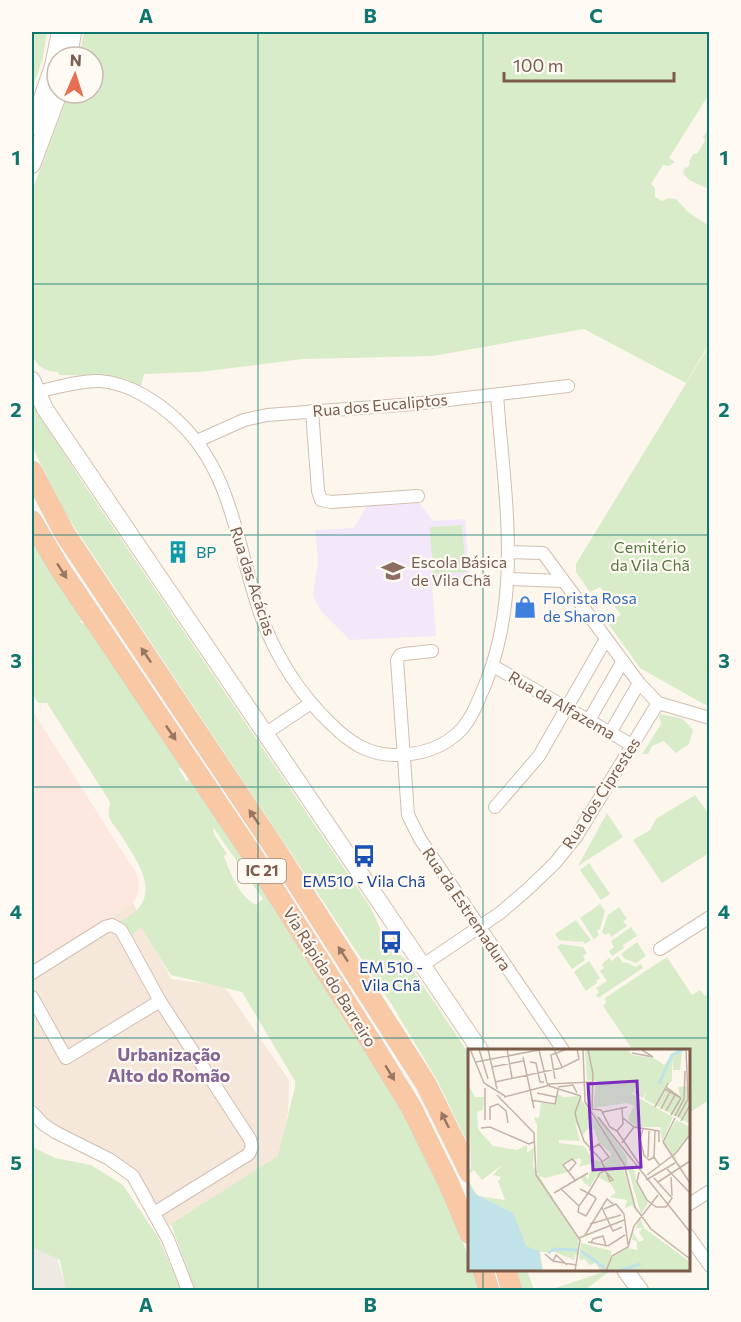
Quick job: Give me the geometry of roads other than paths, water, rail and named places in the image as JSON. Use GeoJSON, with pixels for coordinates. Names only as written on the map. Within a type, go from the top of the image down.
{"type":"FeatureCollection","features":[{"type":"Feature","properties":{"kind":"highway","name":"Via Rápida do Barreiro"},"geometry":{"type":"LineString","coordinates":[[32,471],[65,534],[272,844],[426,1084],[468,1169]]}},
{"type":"Feature","properties":{"kind":"highway","name":"Via Rápida do Barreiro"},"geometry":{"type":"LineString","coordinates":[[32,521],[64,575],[247,847],[377,1051],[411,1107],[448,1182],[468,1229]]}},
{"type":"Feature","properties":{"kind":"highway"},"geometry":{"type":"LineString","coordinates":[[484,1271],[489,1290]]}},
{"type":"Feature","properties":{"kind":"highway"},"geometry":{"type":"LineString","coordinates":[[507,1271],[512,1290]]}},
{"type":"Feature","properties":{"kind":"main road"},"geometry":{"type":"LineString","coordinates":[[32,127],[53,66],[60,32]]}},
{"type":"Feature","properties":{"kind":"main road"},"geometry":{"type":"LineString","coordinates":[[32,165],[54,105]]}},
{"type":"Feature","properties":{"kind":"main road"},"geometry":{"type":"LineString","coordinates":[[34,386],[144,555],[479,1049]]}},
{"type":"Feature","properties":{"kind":"main road"},"geometry":{"type":"LineString","coordinates":[[626,1271],[640,1290]]}},
{"type":"Feature","properties":{"kind":"street","name":"Rua das Acácias"},"geometry":{"type":"LineString","coordinates":[[34,386],[87,382],[111,383],[140,393],[179,422],[197,441],[222,483],[264,625],[284,664],[311,703],[339,732],[361,748],[376,753],[402,755],[432,750],[446,742],[472,716],[493,666],[500,640],[508,579],[508,552],[497,395]]}},
{"type":"Feature","properties":{"kind":"street","name":"Rua dos Eucaliptos"},"geometry":{"type":"LineString","coordinates":[[197,441],[255,417],[414,404],[568,387]]}},
{"type":"Feature","properties":{"kind":"street"},"geometry":{"type":"LineString","coordinates":[[312,411],[318,491],[321,500],[331,502],[418,496]]}},
{"type":"Feature","properties":{"kind":"street"},"geometry":{"type":"LineString","coordinates":[[508,552],[543,553],[639,683],[658,703],[710,718]]}},
{"type":"Feature","properties":{"kind":"street"},"geometry":{"type":"LineString","coordinates":[[508,579],[563,581]]}},
{"type":"Feature","properties":{"kind":"street"},"geometry":{"type":"LineString","coordinates":[[495,807],[539,756],[606,639]]}},
{"type":"Feature","properties":{"kind":"street","name":"Rua da Estremadura"},"geometry":{"type":"LineString","coordinates":[[432,651],[404,654],[397,660],[408,815],[413,828],[562,1049]]}},
{"type":"Feature","properties":{"kind":"street"},"geometry":{"type":"LineString","coordinates":[[589,720],[623,661]]}},
{"type":"Feature","properties":{"kind":"street","name":"Rua da Alfazema"},"geometry":{"type":"LineString","coordinates":[[493,666],[632,745]]}},
{"type":"Feature","properties":{"kind":"street"},"geometry":{"type":"LineString","coordinates":[[610,733],[639,683]]}},
{"type":"Feature","properties":{"kind":"street"},"geometry":{"type":"LineString","coordinates":[[266,733],[311,703]]}},
{"type":"Feature","properties":{"kind":"street","name":"Rua dos Ciprestes"},"geometry":{"type":"LineString","coordinates":[[423,965],[500,913],[555,862],[576,837],[658,703]]}},
{"type":"Feature","properties":{"kind":"street"},"geometry":{"type":"LineString","coordinates":[[660,949],[710,917]]}},
{"type":"Feature","properties":{"kind":"street"},"geometry":{"type":"LineString","coordinates":[[32,973],[105,927],[112,925],[121,930],[160,1001],[248,1134],[252,1147],[249,1154],[154,1213]]}},
{"type":"Feature","properties":{"kind":"street"},"geometry":{"type":"LineString","coordinates":[[32,997],[66,1058],[160,1001]]}},
{"type":"Feature","properties":{"kind":"street"},"geometry":{"type":"LineString","coordinates":[[32,1112],[43,1124],[55,1132],[109,1159],[133,1176],[168,1239],[188,1290]]}},
{"type":"Feature","properties":{"kind":"street"},"geometry":{"type":"LineString","coordinates":[[690,1204],[710,1191]]}},
{"type":"Feature","properties":{"kind":"street"},"geometry":{"type":"LineString","coordinates":[[690,1238],[710,1266]]}},
{"type":"Feature","properties":{"kind":"place","name":"BP"},"geometry":{"type":"Point","coordinates":[178,552]}},
{"type":"Feature","properties":{"kind":"place","name":"Escola Básica de Vila Chã"},"geometry":{"type":"Point","coordinates":[393,571]}},
{"type":"Feature","properties":{"kind":"place","name":"Florista Rosa de Sharon"},"geometry":{"type":"Point","coordinates":[525,607]}},
{"type":"Feature","properties":{"kind":"place","name":"EM510 - Vila Chã"},"geometry":{"type":"Point","coordinates":[364,856]}},
{"type":"Feature","properties":{"kind":"place","name":"EM 510 - Vila Chã"},"geometry":{"type":"Point","coordinates":[391,942]}},
{"type":"Feature","properties":{"kind":"district","name":"Urbanização Alto do Romão"},"geometry":{"type":"Point","coordinates":[169,1065]}},
{"type":"Feature","properties":{"kind":"park label","name":"Cemitério da Vila Chã"},"geometry":{"type":"Point","coordinates":[650,556]}}]}
